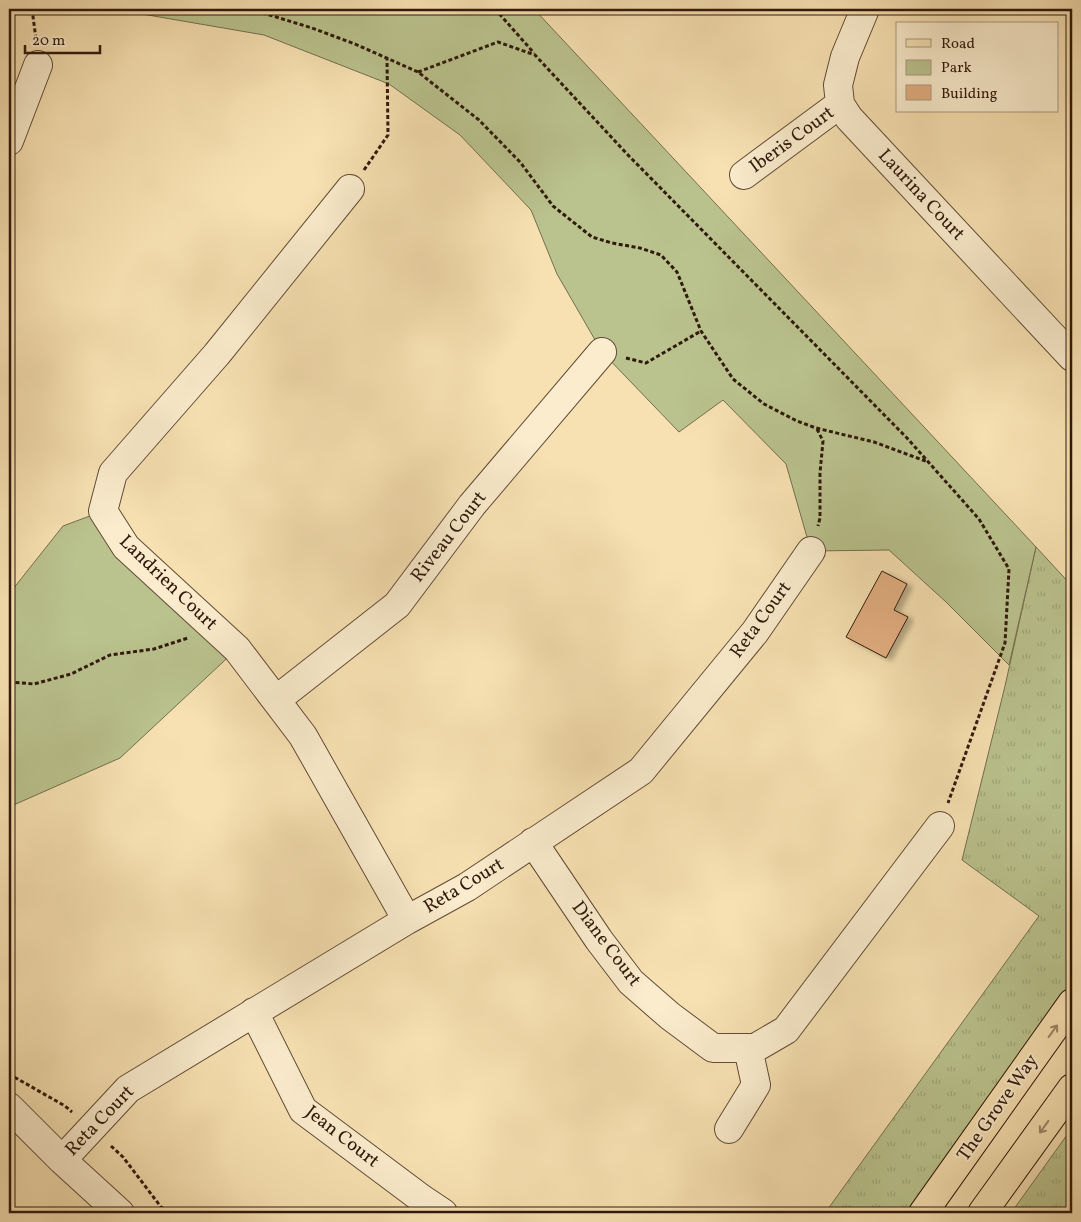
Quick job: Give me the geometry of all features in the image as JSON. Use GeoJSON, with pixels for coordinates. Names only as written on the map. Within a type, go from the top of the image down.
{"type":"FeatureCollection","features":[{"type":"Feature","properties":{"kind":"main road","name":"The Grove Way"},"geometry":{"type":"LineString","coordinates":[[923,1213],[1072,1003]]}},
{"type":"Feature","properties":{"kind":"main road"},"geometry":{"type":"LineString","coordinates":[[982,1213],[1072,1088]]}},
{"type":"Feature","properties":{"kind":"street"},"geometry":{"type":"LineString","coordinates":[[840,104],[838,85],[845,57],[865,9]]}},
{"type":"Feature","properties":{"kind":"street"},"geometry":{"type":"LineString","coordinates":[[9,140],[38,64]]}},
{"type":"Feature","properties":{"kind":"street","name":"Iberis Court"},"geometry":{"type":"LineString","coordinates":[[744,175],[840,104]]}},
{"type":"Feature","properties":{"kind":"street","name":"Laurina Court"},"geometry":{"type":"LineString","coordinates":[[840,104],[849,118],[1072,358]]}},
{"type":"Feature","properties":{"kind":"street","name":"Landrien Court"},"geometry":{"type":"LineString","coordinates":[[350,189],[217,354],[113,473],[103,511],[126,547],[237,649],[303,736],[408,920]]}},
{"type":"Feature","properties":{"kind":"street","name":"Riveau Court"},"geometry":{"type":"LineString","coordinates":[[276,700],[397,605],[472,506],[602,352]]}},
{"type":"Feature","properties":{"kind":"street","name":"Reta Court"},"geometry":{"type":"LineString","coordinates":[[62,1160],[128,1089],[408,920],[468,887],[641,771],[755,632],[811,551]]}},
{"type":"Feature","properties":{"kind":"street","name":"Diane Court"},"geometry":{"type":"LineString","coordinates":[[534,842],[599,940],[631,982],[670,1016],[713,1048],[755,1048],[786,1030],[940,826]]}},
{"type":"Feature","properties":{"kind":"street","name":"Jean Court"},"geometry":{"type":"LineString","coordinates":[[254,1012],[303,1110],[422,1200],[443,1213]]}},
{"type":"Feature","properties":{"kind":"street"},"geometry":{"type":"LineString","coordinates":[[729,1129],[756,1085],[748,1048]]}},
{"type":"Feature","properties":{"kind":"street"},"geometry":{"type":"LineString","coordinates":[[9,1107],[62,1160],[120,1213]]}},
{"type":"Feature","properties":{"kind":"path"},"geometry":{"type":"LineString","coordinates":[[32,9],[38,64]]}},
{"type":"Feature","properties":{"kind":"path"},"geometry":{"type":"LineString","coordinates":[[250,9],[312,28],[355,44],[418,72],[479,120],[520,162],[553,206],[592,237],[661,255],[677,272],[701,331],[734,379],[764,404],[796,421],[816,428],[874,442],[930,463]]}},
{"type":"Feature","properties":{"kind":"path"},"geometry":{"type":"LineString","coordinates":[[495,9],[627,154],[930,463],[979,519],[1009,570],[1005,643],[940,826]]}},
{"type":"Feature","properties":{"kind":"path"},"geometry":{"type":"LineString","coordinates":[[418,72],[498,42],[536,55]]}},
{"type":"Feature","properties":{"kind":"path"},"geometry":{"type":"LineString","coordinates":[[350,189],[388,135],[387,58]]}},
{"type":"Feature","properties":{"kind":"path"},"geometry":{"type":"LineString","coordinates":[[602,352],[646,363],[701,331]]}},
{"type":"Feature","properties":{"kind":"path"},"geometry":{"type":"LineString","coordinates":[[811,551],[820,518],[820,473],[823,441],[816,428]]}},
{"type":"Feature","properties":{"kind":"path"},"geometry":{"type":"LineString","coordinates":[[9,682],[34,684],[71,674],[110,654],[154,649],[215,629]]}},
{"type":"Feature","properties":{"kind":"green space"},"geometry":{"type":"Polygon","coordinates":[[[113,9],[534,9],[1036,547],[1009,665],[946,602],[889,550],[811,551],[786,464],[723,400],[679,432],[602,352],[557,274],[531,210],[460,135],[389,84],[264,35],[113,9]]]}},
{"type":"Feature","properties":{"kind":"green space"},"geometry":{"type":"Polygon","coordinates":[[[103,511],[237,649],[120,758],[9,807],[9,594],[63,526],[103,511]]]}},
{"type":"Feature","properties":{"kind":"green space"},"geometry":{"type":"Polygon","coordinates":[[[1036,547],[1072,586],[1072,1007],[923,1213],[825,1213],[1039,916],[962,860],[1005,686],[1036,547]]]}},
{"type":"Feature","properties":{"kind":"green space"},"geometry":{"type":"Polygon","coordinates":[[[1072,1128],[1072,1213],[1011,1213],[1072,1128]]]}},
{"type":"Feature","properties":{"kind":"building"},"geometry":{"type":"Polygon","coordinates":[[[882,571],[907,584],[894,610],[908,617],[886,658],[846,637],[882,571]]]}}]}
